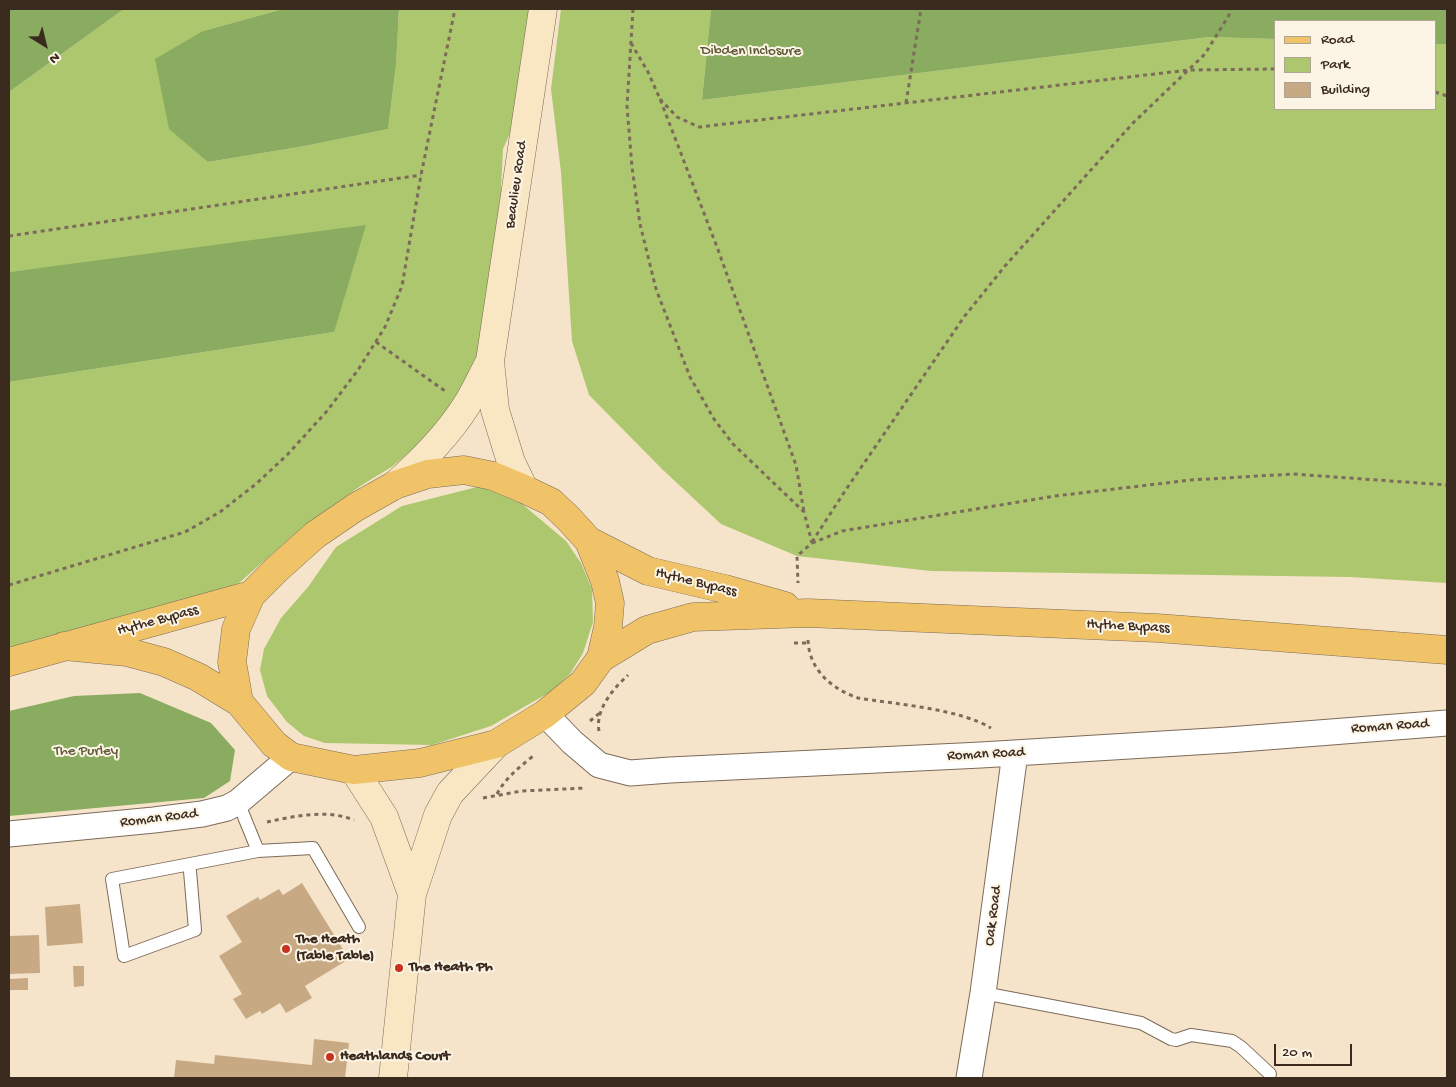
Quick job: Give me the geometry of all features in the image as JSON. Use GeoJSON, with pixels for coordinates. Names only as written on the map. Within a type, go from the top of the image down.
{"type":"FeatureCollection","features":[{"type":"Feature","properties":{"kind":"main road","name":"Beaulieu Road"},"geometry":{"type":"LineString","coordinates":[[524,489],[511,462],[495,410],[490,361],[543,9]]}},
{"type":"Feature","properties":{"kind":"main road","name":"Beaulieu Road"},"geometry":{"type":"LineString","coordinates":[[395,485],[420,463],[465,407],[490,361]]}},
{"type":"Feature","properties":{"kind":"main road"},"geometry":{"type":"LineString","coordinates":[[392,1078],[412,894],[438,815],[450,793],[496,744],[546,714],[584,683],[601,658],[608,626],[610,604],[605,581],[588,541],[568,518],[550,502],[494,476],[464,470],[428,474],[395,485],[356,506],[315,534],[251,596],[236,629],[232,662],[239,702],[274,744],[291,757],[354,770],[420,763],[496,744]]}},
{"type":"Feature","properties":{"kind":"main road","name":"Hythe Bypass"},"geometry":{"type":"LineString","coordinates":[[588,541],[648,570],[725,589],[808,613]]}},
{"type":"Feature","properties":{"kind":"main road","name":"Hythe Bypass"},"geometry":{"type":"LineString","coordinates":[[9,662],[251,596]]}},
{"type":"Feature","properties":{"kind":"main road","name":"Hythe Bypass"},"geometry":{"type":"LineString","coordinates":[[601,658],[647,630],[692,618],[808,613],[1157,628],[1447,650]]}},
{"type":"Feature","properties":{"kind":"main road","name":"Hythe Bypass"},"geometry":{"type":"LineString","coordinates":[[64,646],[127,652],[164,662],[198,677],[239,702]]}},
{"type":"Feature","properties":{"kind":"main road"},"geometry":{"type":"LineString","coordinates":[[354,770],[384,817],[412,894]]}},
{"type":"Feature","properties":{"kind":"street","name":"Roman Road"},"geometry":{"type":"LineString","coordinates":[[546,714],[572,742],[599,765],[630,773],[1015,753],[1447,723]]}},
{"type":"Feature","properties":{"kind":"street","name":"Oak Road"},"geometry":{"type":"LineString","coordinates":[[969,1078],[984,993],[1015,753]]}},
{"type":"Feature","properties":{"kind":"street","name":"Roman Road"},"geometry":{"type":"LineString","coordinates":[[9,834],[202,814],[227,808],[238,802],[291,757]]}},
{"type":"Feature","properties":{"kind":"lane"},"geometry":{"type":"LineString","coordinates":[[238,802],[258,852]]}},
{"type":"Feature","properties":{"kind":"lane"},"geometry":{"type":"LineString","coordinates":[[190,871],[195,930],[124,956],[112,879],[258,852],[313,848],[359,927]]}},
{"type":"Feature","properties":{"kind":"lane"},"geometry":{"type":"LineString","coordinates":[[984,993],[1142,1023],[1171,1040],[1191,1035],[1232,1041],[1270,1074]]}},
{"type":"Feature","properties":{"kind":"path"},"geometry":{"type":"LineString","coordinates":[[9,585],[185,532],[220,512],[256,484],[288,454],[327,412],[358,370],[385,327],[402,286],[421,175],[455,9]]}},
{"type":"Feature","properties":{"kind":"path"},"geometry":{"type":"LineString","coordinates":[[633,9],[628,106],[632,167],[640,224],[656,289],[690,377],[714,419],[734,444],[804,512]]}},
{"type":"Feature","properties":{"kind":"path"},"geometry":{"type":"LineString","coordinates":[[906,103],[921,9]]}},
{"type":"Feature","properties":{"kind":"path"},"geometry":{"type":"LineString","coordinates":[[797,556],[812,543],[925,372],[964,317],[1005,266],[1133,124],[1205,54],[1231,9]]}},
{"type":"Feature","properties":{"kind":"path"},"geometry":{"type":"LineString","coordinates":[[630,42],[648,72],[660,99],[720,256],[796,465],[804,512],[812,543]]}},
{"type":"Feature","properties":{"kind":"path"},"geometry":{"type":"LineString","coordinates":[[660,99],[677,117],[699,127],[1189,70],[1274,69]]}},
{"type":"Feature","properties":{"kind":"path"},"geometry":{"type":"LineString","coordinates":[[9,236],[421,175]]}},
{"type":"Feature","properties":{"kind":"path"},"geometry":{"type":"LineString","coordinates":[[376,342],[465,407]]}},
{"type":"Feature","properties":{"kind":"path"},"geometry":{"type":"LineString","coordinates":[[812,543],[842,531],[1055,496],[1191,480],[1294,474],[1447,485]]}},
{"type":"Feature","properties":{"kind":"path"},"geometry":{"type":"LineString","coordinates":[[808,613],[808,650],[817,669],[832,686],[858,698],[939,712],[982,722],[1004,735],[1015,753]]}},
{"type":"Feature","properties":{"kind":"path"},"geometry":{"type":"LineString","coordinates":[[788,642],[808,643]]}},
{"type":"Feature","properties":{"kind":"path"},"geometry":{"type":"LineString","coordinates":[[601,736],[598,730],[598,718],[619,684],[631,672]]}},
{"type":"Feature","properties":{"kind":"path"},"geometry":{"type":"LineString","coordinates":[[590,721],[602,711]]}},
{"type":"Feature","properties":{"kind":"path"},"geometry":{"type":"LineString","coordinates":[[497,795],[503,783],[513,771],[533,756]]}},
{"type":"Feature","properties":{"kind":"path"},"geometry":{"type":"LineString","coordinates":[[477,802],[497,795],[522,791],[589,788]]}},
{"type":"Feature","properties":{"kind":"green space"},"geometry":{"type":"Polygon","coordinates":[[[9,9],[124,9],[9,92],[9,9]]]}},
{"type":"Feature","properties":{"kind":"green space"},"geometry":{"type":"Polygon","coordinates":[[[124,9],[283,9],[203,31],[208,162],[305,146],[388,129],[396,65],[399,9],[533,9],[514,124],[503,149],[501,188],[504,214],[492,299],[472,376],[440,426],[393,466],[362,485],[297,532],[239,583],[218,591],[9,649],[9,382],[334,332],[84,263],[9,272],[9,92],[124,9]]]}},
{"type":"Feature","properties":{"kind":"green space"},"geometry":{"type":"Polygon","coordinates":[[[283,9],[399,9],[396,65],[388,129],[305,146],[208,162],[169,129],[155,59],[203,31],[283,9]]]}},
{"type":"Feature","properties":{"kind":"green space"},"geometry":{"type":"Polygon","coordinates":[[[561,9],[711,9],[702,100],[1209,37],[1274,39],[1274,110],[1436,110],[1436,44],[1447,44],[1447,583],[1350,577],[931,571],[797,556],[721,524],[663,470],[589,395],[572,341],[561,172],[551,89],[561,9]]]}},
{"type":"Feature","properties":{"kind":"green space","name":"Dibden Inclosure"},"geometry":{"type":"Polygon","coordinates":[[[711,9],[1447,9],[1447,44],[1436,44],[1436,20],[1274,20],[1274,39],[1209,37],[702,100],[711,9]]]}},
{"type":"Feature","properties":{"kind":"green space"},"geometry":{"type":"Polygon","coordinates":[[[366,225],[334,332],[9,382],[9,272],[366,225]]]}},
{"type":"Feature","properties":{"kind":"green space"},"geometry":{"type":"Polygon","coordinates":[[[481,486],[508,492],[566,541],[581,563],[592,589],[593,622],[583,653],[570,674],[550,692],[491,726],[432,745],[325,743],[304,736],[287,722],[267,696],[260,670],[264,649],[281,618],[308,587],[336,547],[402,506],[481,486]]]}},
{"type":"Feature","properties":{"kind":"green space","name":"The Purley"},"geometry":{"type":"Polygon","coordinates":[[[140,693],[211,723],[235,750],[230,781],[204,798],[9,816],[9,711],[74,696],[140,693]]]}},
{"type":"Feature","properties":{"kind":"building","name":"The Heath (Table Table)"},"geometry":{"type":"Polygon","coordinates":[[[302,883],[349,959],[305,986],[312,998],[286,1013],[280,1003],[262,1014],[260,1011],[246,1019],[233,999],[242,994],[219,956],[242,942],[226,916],[258,897],[260,900],[279,889],[283,895],[302,883]]]}},
{"type":"Feature","properties":{"kind":"building"},"geometry":{"type":"Polygon","coordinates":[[[80,904],[83,943],[47,946],[45,907],[80,904]]]}},
{"type":"Feature","properties":{"kind":"building"},"geometry":{"type":"Polygon","coordinates":[[[39,935],[40,973],[9,974],[9,936],[39,935]]]}},
{"type":"Feature","properties":{"kind":"building"},"geometry":{"type":"Polygon","coordinates":[[[73,966],[84,966],[84,986],[74,987],[73,966]]]}},
{"type":"Feature","properties":{"kind":"building"},"geometry":{"type":"Polygon","coordinates":[[[28,978],[28,990],[9,990],[9,979],[28,978]]]}},
{"type":"Feature","properties":{"kind":"building","name":"Heathlands Court"},"geometry":{"type":"Polygon","coordinates":[[[314,1039],[349,1043],[345,1078],[174,1078],[176,1060],[214,1064],[215,1055],[312,1065],[314,1039]]]}},
{"type":"Feature","properties":{"kind":"place","name":"The Heath (Table Table)"},"geometry":{"type":"Point","coordinates":[286,949]}},
{"type":"Feature","properties":{"kind":"place","name":"The Heath Ph"},"geometry":{"type":"Point","coordinates":[399,968]}},
{"type":"Feature","properties":{"kind":"place","name":"Heathlands Court"},"geometry":{"type":"Point","coordinates":[330,1057]}}]}
